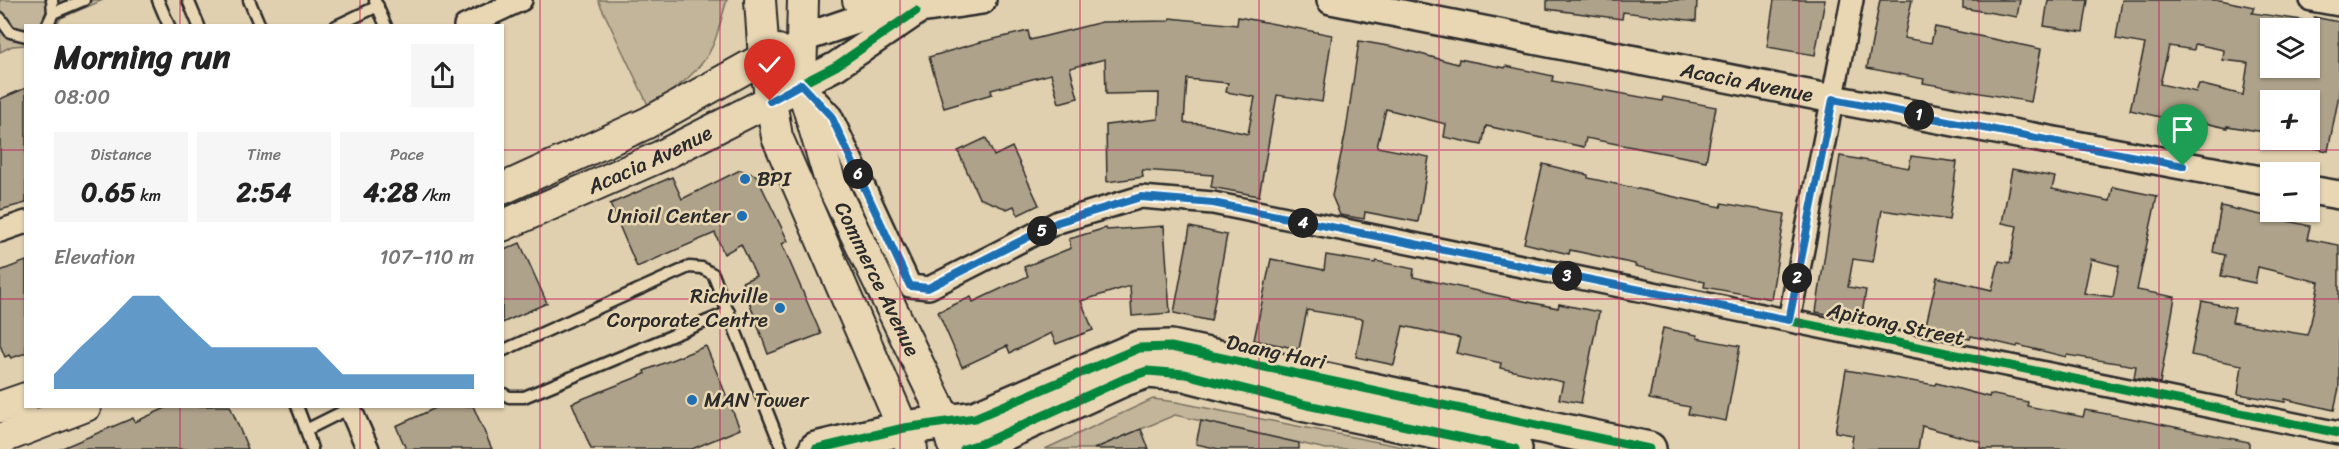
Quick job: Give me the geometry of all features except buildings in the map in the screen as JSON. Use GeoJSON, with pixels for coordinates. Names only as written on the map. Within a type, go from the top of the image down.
{"type":"FeatureCollection","features":[{"type":"Feature","properties":{"kind":"main road","name":"Commerce Avenue"},"geometry":{"type":"LineString","coordinates":[[760,0],[770,101],[782,148],[908,438]]}},
{"type":"Feature","properties":{"kind":"main road","name":"Commerce Avenue"},"geometry":{"type":"LineString","coordinates":[[802,0],[801,84],[830,181],[950,435]]}},
{"type":"Feature","properties":{"kind":"main road"},"geometry":{"type":"LineString","coordinates":[[858,0],[905,12]]}},
{"type":"Feature","properties":{"kind":"main road","name":"Acacia Avenue"},"geometry":{"type":"LineString","coordinates":[[504,188],[647,123],[803,38]]}},
{"type":"Feature","properties":{"kind":"main road","name":"Acacia Avenue"},"geometry":{"type":"LineString","coordinates":[[504,225],[661,156],[801,84]]}},
{"type":"Feature","properties":{"kind":"main road","name":"Daang Hari"},"geometry":{"type":"LineString","coordinates":[[816,449],[950,435],[975,418],[1139,348],[1171,347],[1509,441]]}},
{"type":"Feature","properties":{"kind":"main road","name":"Daang Hari"},"geometry":{"type":"LineString","coordinates":[[964,449],[984,443],[1124,379],[1147,371],[1185,374],[1307,405],[1509,441],[1649,449]]}},
{"type":"Feature","properties":{"kind":"main road"},"geometry":{"type":"LineString","coordinates":[[0,407],[24,399]]}},
{"type":"Feature","properties":{"kind":"main road"},"geometry":{"type":"LineString","coordinates":[[0,439],[81,408]]}},
{"type":"Feature","properties":{"kind":"street"},"geometry":{"type":"LineString","coordinates":[[469,24],[521,0]]}},
{"type":"Feature","properties":{"kind":"street","name":"Acacia Avenue"},"geometry":{"type":"LineString","coordinates":[[803,38],[865,17],[982,0]]}},
{"type":"Feature","properties":{"kind":"street","name":"Acacia Avenue"},"geometry":{"type":"LineString","coordinates":[[1331,0],[2260,180]]}},
{"type":"Feature","properties":{"kind":"street"},"geometry":{"type":"LineString","coordinates":[[1789,320],[1852,0]]}},
{"type":"Feature","properties":{"kind":"street"},"geometry":{"type":"LineString","coordinates":[[2311,0],[2339,5]]}},
{"type":"Feature","properties":{"kind":"street","name":"Acacia Avenue"},"geometry":{"type":"LineString","coordinates":[[801,84],[836,66],[905,12]]}},
{"type":"Feature","properties":{"kind":"street","name":"Apitong Street"},"geometry":{"type":"LineString","coordinates":[[801,84],[831,116],[910,286],[928,288],[1058,222],[1141,197],[1213,203],[2339,433]]}},
{"type":"Feature","properties":{"kind":"street"},"geometry":{"type":"LineString","coordinates":[[2320,192],[2339,195]]}},
{"type":"Feature","properties":{"kind":"street"},"geometry":{"type":"LineString","coordinates":[[0,231],[24,223]]}},
{"type":"Feature","properties":{"kind":"street"},"geometry":{"type":"LineString","coordinates":[[349,408],[368,449]]}},
{"type":"Feature","properties":{"kind":"lane"},"geometry":{"type":"LineString","coordinates":[[48,24],[53,13],[52,0]]}},
{"type":"Feature","properties":{"kind":"lane"},"geometry":{"type":"LineString","coordinates":[[53,13],[84,0]]}},
{"type":"Feature","properties":{"kind":"lane"},"geometry":{"type":"LineString","coordinates":[[158,0],[168,24]]}},
{"type":"Feature","properties":{"kind":"lane"},"geometry":{"type":"LineString","coordinates":[[188,0],[198,24]]}},
{"type":"Feature","properties":{"kind":"lane"},"geometry":{"type":"LineString","coordinates":[[249,0],[259,24]]}},
{"type":"Feature","properties":{"kind":"lane"},"geometry":{"type":"LineString","coordinates":[[339,24],[376,3],[385,24]]}},
{"type":"Feature","properties":{"kind":"lane"},"geometry":{"type":"LineString","coordinates":[[0,18],[10,32],[24,36]]}},
{"type":"Feature","properties":{"kind":"lane"},"geometry":{"type":"LineString","coordinates":[[0,39],[10,32]]}},
{"type":"Feature","properties":{"kind":"lane"},"geometry":{"type":"LineString","coordinates":[[504,350],[688,267],[702,268],[713,274],[782,449]]}},
{"type":"Feature","properties":{"kind":"lane"},"geometry":{"type":"LineString","coordinates":[[504,394],[509,397],[524,397],[729,312]]}},
{"type":"Feature","properties":{"kind":"lane"},"geometry":{"type":"LineString","coordinates":[[298,408],[312,449]]}},
{"type":"Feature","properties":{"kind":"lane"},"geometry":{"type":"LineString","coordinates":[[306,430],[347,408]]}},
{"type":"Feature","properties":{"kind":"shaded area"},"geometry":{"type":"Polygon","coordinates":[[[0,0],[103,0],[61,18],[57,24],[24,24],[24,45],[12,46],[0,52],[0,0]]]}},
{"type":"Feature","properties":{"kind":"shaded area"},"geometry":{"type":"Polygon","coordinates":[[[598,0],[727,0],[708,55],[694,73],[649,107],[598,0]]]}},
{"type":"Feature","properties":{"kind":"shaded area"},"geometry":{"type":"Polygon","coordinates":[[[1153,399],[1413,449],[1326,449],[1175,415],[1093,449],[1045,449],[1153,399]]]}},
{"type":"Feature","properties":{"kind":"cycle path"},"geometry":{"type":"LineString","coordinates":[[916,11],[836,66],[801,84],[831,116],[910,286],[929,288],[1058,222],[1141,197],[1213,203],[2339,433]]}},
{"type":"Feature","properties":{"kind":"cycle path"},"geometry":{"type":"LineString","coordinates":[[816,449],[904,428],[975,418],[1139,348],[1171,347],[1649,449]]}},
{"type":"Feature","properties":{"kind":"cycle path"},"geometry":{"type":"LineString","coordinates":[[964,449],[983,443],[1124,379],[1147,371],[1185,374],[1307,405],[1515,449]]}},
{"type":"Feature","properties":{"kind":"place","name":"BPI"},"geometry":{"type":"Point","coordinates":[745,179]}},
{"type":"Feature","properties":{"kind":"place","name":"Unioil Center"},"geometry":{"type":"Point","coordinates":[742,216]}},
{"type":"Feature","properties":{"kind":"place","name":"Richville Corporate Centre"},"geometry":{"type":"Point","coordinates":[780,308]}},
{"type":"Feature","properties":{"kind":"place","name":"MAN Tower"},"geometry":{"type":"Point","coordinates":[692,400]}},
{"type":"Feature","properties":{"kind":"route"},"geometry":{"type":"LineString","coordinates":[[770,101],[801,84],[831,116],[910,286],[928,288],[1058,222],[1141,197],[1213,203],[1789,320],[1833,99],[2183,166]]}}]}
